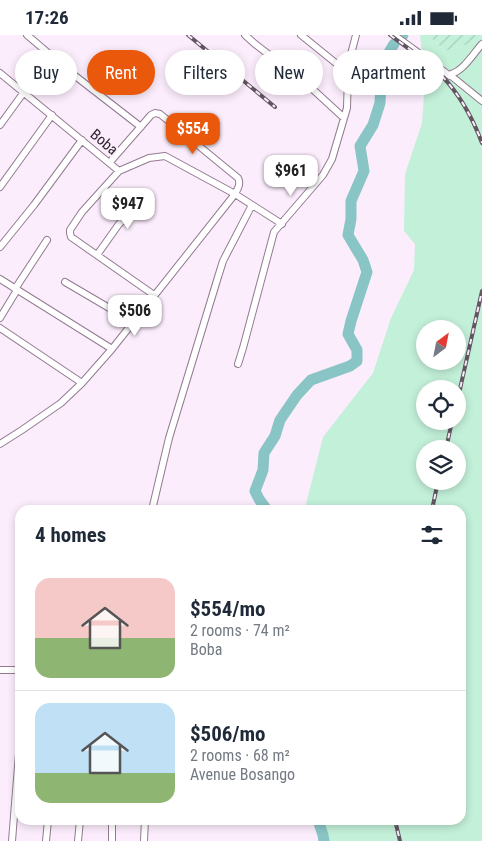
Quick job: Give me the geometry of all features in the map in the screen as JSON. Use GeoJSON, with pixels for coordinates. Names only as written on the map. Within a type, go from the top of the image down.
{"type":"FeatureCollection","features":[{"type":"Feature","properties":{"kind":"street"},"geometry":{"type":"LineString","coordinates":[[27,35],[74,75],[141,127]]}},
{"type":"Feature","properties":{"kind":"street"},"geometry":{"type":"LineString","coordinates":[[245,35],[255,45],[307,83],[344,118]]}},
{"type":"Feature","properties":{"kind":"street"},"geometry":{"type":"LineString","coordinates":[[301,35],[333,61]]}},
{"type":"Feature","properties":{"kind":"street"},"geometry":{"type":"LineString","coordinates":[[352,50],[356,35]]}},
{"type":"Feature","properties":{"kind":"street"},"geometry":{"type":"LineString","coordinates":[[394,35],[460,82],[482,101]]}},
{"type":"Feature","properties":{"kind":"street"},"geometry":{"type":"LineString","coordinates":[[450,76],[451,73],[461,68],[482,44]]}},
{"type":"Feature","properties":{"kind":"street","name":"Boba"},"geometry":{"type":"LineString","coordinates":[[0,73],[15,85]]}},
{"type":"Feature","properties":{"kind":"street"},"geometry":{"type":"LineString","coordinates":[[0,125],[22,95]]}},
{"type":"Feature","properties":{"kind":"street","name":"Boba"},"geometry":{"type":"LineString","coordinates":[[28,95],[119,171],[149,158],[165,156],[235,194],[282,224]]}},
{"type":"Feature","properties":{"kind":"street"},"geometry":{"type":"LineString","coordinates":[[238,364],[274,232],[323,175],[332,159],[347,108],[347,95]]}},
{"type":"Feature","properties":{"kind":"street"},"geometry":{"type":"LineString","coordinates":[[2,440],[22,430],[61,403],[82,383],[112,349],[235,194],[240,181],[160,114],[155,113],[151,115],[110,162]]}},
{"type":"Feature","properties":{"kind":"street"},"geometry":{"type":"LineString","coordinates":[[0,187],[52,115]]}},
{"type":"Feature","properties":{"kind":"street"},"geometry":{"type":"LineString","coordinates":[[0,247],[82,140]]}},
{"type":"Feature","properties":{"kind":"street"},"geometry":{"type":"LineString","coordinates":[[119,171],[82,212],[70,230],[71,237],[154,295]]}},
{"type":"Feature","properties":{"kind":"street"},"geometry":{"type":"LineString","coordinates":[[97,255],[119,224],[149,196]]}},
{"type":"Feature","properties":{"kind":"street"},"geometry":{"type":"LineString","coordinates":[[153,505],[169,438],[223,261],[252,205]]}},
{"type":"Feature","properties":{"kind":"street"},"geometry":{"type":"LineString","coordinates":[[0,318],[47,240]]}},
{"type":"Feature","properties":{"kind":"street"},"geometry":{"type":"LineString","coordinates":[[0,279],[112,349]]}},
{"type":"Feature","properties":{"kind":"street"},"geometry":{"type":"LineString","coordinates":[[65,282],[133,322]]}},
{"type":"Feature","properties":{"kind":"street"},"geometry":{"type":"LineString","coordinates":[[0,328],[82,383]]}},
{"type":"Feature","properties":{"kind":"street"},"geometry":{"type":"LineString","coordinates":[[0,670],[15,670]]}},
{"type":"Feature","properties":{"kind":"street"},"geometry":{"type":"LineString","coordinates":[[12,841],[15,804]]}},
{"type":"Feature","properties":{"kind":"street"},"geometry":{"type":"LineString","coordinates":[[46,841],[48,825]]}},
{"type":"Feature","properties":{"kind":"street"},"geometry":{"type":"LineString","coordinates":[[78,841],[80,825]]}},
{"type":"Feature","properties":{"kind":"street"},"geometry":{"type":"LineString","coordinates":[[112,825],[112,841]]}},
{"type":"Feature","properties":{"kind":"street"},"geometry":{"type":"LineString","coordinates":[[144,825],[144,841]]}},
{"type":"Feature","properties":{"kind":"green space"},"geometry":{"type":"Polygon","coordinates":[[[420,35],[428,35],[444,50],[422,50],[420,35]]]}},
{"type":"Feature","properties":{"kind":"green space"},"geometry":{"type":"Polygon","coordinates":[[[428,35],[482,35],[482,40],[444,50],[428,35]]]}},
{"type":"Feature","properties":{"kind":"green space"},"geometry":{"type":"Polygon","coordinates":[[[482,40],[482,841],[319,841],[317,825],[466,825],[466,505],[306,504],[323,437],[373,373],[391,318],[414,270],[415,244],[404,231],[405,174],[422,123],[424,95],[444,95],[444,50],[482,40]]]}},
{"type":"Feature","properties":{"kind":"waterway"},"geometry":{"type":"LineString","coordinates":[[263,505],[255,491],[263,470],[264,453],[275,436],[280,420],[297,395],[311,380],[350,366],[357,361],[357,350],[348,334],[367,272],[363,260],[348,235],[351,219],[351,201],[364,171],[360,146],[373,125],[380,103],[382,64],[394,44]]}},
{"type":"Feature","properties":{"kind":"waterway"},"geometry":{"type":"LineString","coordinates":[[320,825],[324,841]]}},
{"type":"Feature","properties":{"kind":"railway"},"geometry":{"type":"LineString","coordinates":[[188,35],[275,107]]}},
{"type":"Feature","properties":{"kind":"railway"},"geometry":{"type":"LineString","coordinates":[[390,35],[430,65],[449,83],[465,108],[482,143]]}},
{"type":"Feature","properties":{"kind":"railway"},"geometry":{"type":"LineString","coordinates":[[462,380],[482,291]]}},
{"type":"Feature","properties":{"kind":"railway"},"geometry":{"type":"LineString","coordinates":[[448,440],[450,430]]}},
{"type":"Feature","properties":{"kind":"railway"},"geometry":{"type":"LineString","coordinates":[[433,505],[436,490]]}},
{"type":"Feature","properties":{"kind":"railway"},"geometry":{"type":"LineString","coordinates":[[396,825],[400,841]]}}]}
